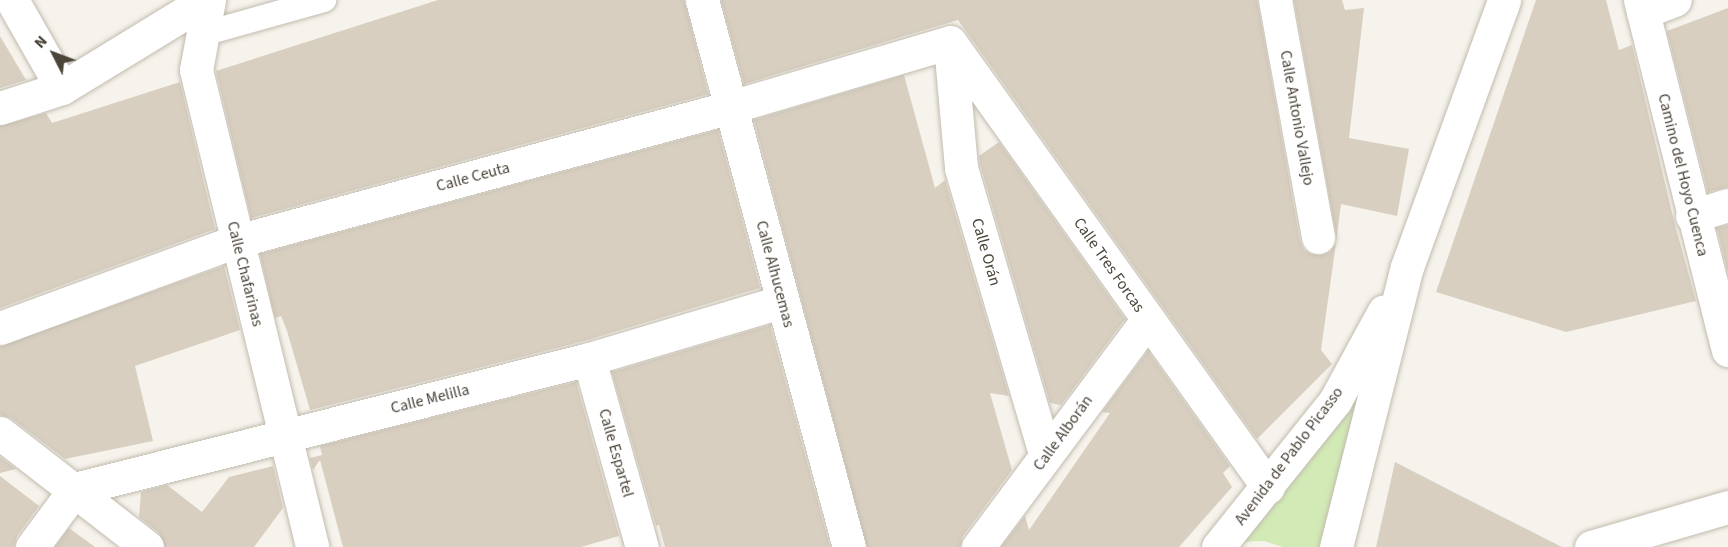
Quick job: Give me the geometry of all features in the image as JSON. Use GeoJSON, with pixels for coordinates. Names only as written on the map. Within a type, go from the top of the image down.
{"type":"FeatureCollection","features":[{"type":"Feature","properties":{"kind":"street"},"geometry":{"type":"LineString","coordinates":[[12,0],[62,88]]}},
{"type":"Feature","properties":{"kind":"street"},"geometry":{"type":"LineString","coordinates":[[0,108],[62,88],[208,0]]}},
{"type":"Feature","properties":{"kind":"street","name":"Calle Chafarinas"},"geometry":{"type":"LineString","coordinates":[[208,0],[196,70],[285,436],[302,539]]}},
{"type":"Feature","properties":{"kind":"street"},"geometry":{"type":"LineString","coordinates":[[203,34],[324,0]]}},
{"type":"Feature","properties":{"kind":"street","name":"Calle Alhucemas"},"geometry":{"type":"LineString","coordinates":[[702,0],[849,547]]}},
{"type":"Feature","properties":{"kind":"street","name":"Calle Antonio Vallejo"},"geometry":{"type":"LineString","coordinates":[[1275,0],[1318,237]]}},
{"type":"Feature","properties":{"kind":"street","name":"Avenida de Pablo Picasso"},"geometry":{"type":"LineString","coordinates":[[1336,547],[1407,267],[1503,0]]}},
{"type":"Feature","properties":{"kind":"street"},"geometry":{"type":"LineString","coordinates":[[1642,6],[1675,0]]}},
{"type":"Feature","properties":{"kind":"street","name":"Camino del Hoyo Cuenca"},"geometry":{"type":"LineString","coordinates":[[1642,6],[1692,216],[1728,350]]}},
{"type":"Feature","properties":{"kind":"street","name":"Calle Ceuta"},"geometry":{"type":"LineString","coordinates":[[0,328],[237,241],[731,107],[950,42]]}},
{"type":"Feature","properties":{"kind":"street","name":"Calle Tres Forcas"},"geometry":{"type":"LineString","coordinates":[[950,42],[1268,487]]}},
{"type":"Feature","properties":{"kind":"street","name":"Calle Orán"},"geometry":{"type":"LineString","coordinates":[[950,42],[961,168],[1046,456]]}},
{"type":"Feature","properties":{"kind":"street"},"geometry":{"type":"LineString","coordinates":[[1692,216],[1728,205]]}},
{"type":"Feature","properties":{"kind":"street","name":"Avenida de Pablo Picasso"},"geometry":{"type":"LineString","coordinates":[[1218,547],[1335,401],[1407,267]]}},
{"type":"Feature","properties":{"kind":"street","name":"Calle Melilla"},"geometry":{"type":"LineString","coordinates":[[75,489],[590,359],[783,301]]}},
{"type":"Feature","properties":{"kind":"street","name":"Calle Alborán"},"geometry":{"type":"LineString","coordinates":[[978,547],[1148,319]]}},
{"type":"Feature","properties":{"kind":"street","name":"Calle Espartel"},"geometry":{"type":"LineString","coordinates":[[590,359],[642,547]]}},
{"type":"Feature","properties":{"kind":"street"},"geometry":{"type":"LineString","coordinates":[[0,433],[147,547]]}},
{"type":"Feature","properties":{"kind":"street"},"geometry":{"type":"LineString","coordinates":[[32,547],[75,489]]}},
{"type":"Feature","properties":{"kind":"street"},"geometry":{"type":"LineString","coordinates":[[1591,547],[1728,507]]}},
{"type":"Feature","properties":{"kind":"green space"},"geometry":{"type":"Polygon","coordinates":[[[1378,343],[1332,547],[1283,547],[1264,541],[1238,542],[1378,343]]]}},
{"type":"Feature","properties":{"kind":"building"},"geometry":{"type":"Polygon","coordinates":[[[438,0],[684,0],[708,94],[251,218],[216,71],[438,0]]]}},
{"type":"Feature","properties":{"kind":"building"},"geometry":{"type":"Polygon","coordinates":[[[721,0],[1257,0],[1300,241],[1304,250],[1311,254],[1321,255],[1330,252],[1336,243],[1321,350],[1332,364],[1257,439],[958,20],[744,84],[721,0]]]}},
{"type":"Feature","properties":{"kind":"building"},"geometry":{"type":"Polygon","coordinates":[[[1294,0],[1342,0],[1345,10],[1364,8],[1349,138],[1409,149],[1397,216],[1341,204],[1336,242],[1336,234],[1294,0]]]}},
{"type":"Feature","properties":{"kind":"building"},"geometry":{"type":"Polygon","coordinates":[[[1536,0],[1606,0],[1619,50],[1632,45],[1674,221],[1696,301],[1566,332],[1436,292],[1536,0]]]}},
{"type":"Feature","properties":{"kind":"building"},"geometry":{"type":"Polygon","coordinates":[[[1728,8],[1728,187],[1708,192],[1667,31],[1728,8]]]}},
{"type":"Feature","properties":{"kind":"building"},"geometry":{"type":"Polygon","coordinates":[[[0,36],[26,80],[0,88],[0,36]]]}},
{"type":"Feature","properties":{"kind":"building"},"geometry":{"type":"Polygon","coordinates":[[[904,75],[935,188],[945,180],[1009,396],[990,393],[1012,470],[963,536],[960,547],[867,547],[754,120],[904,75]]]}},
{"type":"Feature","properties":{"kind":"building"},"geometry":{"type":"Polygon","coordinates":[[[180,82],[215,229],[0,308],[0,126],[46,113],[52,123],[180,82]]]}},
{"type":"Feature","properties":{"kind":"building"},"geometry":{"type":"Polygon","coordinates":[[[718,130],[760,288],[584,341],[310,410],[287,331],[281,316],[275,318],[260,254],[718,130]]]}},
{"type":"Feature","properties":{"kind":"building"},"geometry":{"type":"Polygon","coordinates":[[[999,142],[1125,319],[1061,405],[1050,403],[980,164],[979,156],[999,142]]]}},
{"type":"Feature","properties":{"kind":"building"},"geometry":{"type":"Polygon","coordinates":[[[1728,225],[1728,273],[1717,228],[1728,225]]]}},
{"type":"Feature","properties":{"kind":"building"},"geometry":{"type":"Polygon","coordinates":[[[224,266],[240,330],[135,366],[153,441],[65,459],[11,418],[0,415],[0,346],[224,266]]]}},
{"type":"Feature","properties":{"kind":"building"},"geometry":{"type":"Polygon","coordinates":[[[770,325],[830,547],[665,547],[659,525],[656,526],[612,372],[770,325]]]}},
{"type":"Feature","properties":{"kind":"building"},"geometry":{"type":"Polygon","coordinates":[[[1148,351],[1230,466],[1223,473],[1232,487],[1179,547],[1001,547],[1025,516],[1029,530],[1110,413],[1102,412],[1148,351]]]}},
{"type":"Feature","properties":{"kind":"building"},"geometry":{"type":"Polygon","coordinates":[[[576,382],[619,536],[581,547],[343,547],[320,460],[313,470],[310,458],[322,455],[320,446],[576,382]]]}},
{"type":"Feature","properties":{"kind":"building"},"geometry":{"type":"Polygon","coordinates":[[[0,457],[16,469],[0,473],[0,457]]]}},
{"type":"Feature","properties":{"kind":"building"},"geometry":{"type":"Polygon","coordinates":[[[1395,462],[1463,497],[1562,547],[1376,547],[1395,462]]]}},
{"type":"Feature","properties":{"kind":"building"},"geometry":{"type":"Polygon","coordinates":[[[273,466],[283,508],[254,547],[165,547],[159,533],[139,517],[141,492],[167,485],[202,512],[229,477],[273,466]]]}},
{"type":"Feature","properties":{"kind":"building"},"geometry":{"type":"Polygon","coordinates":[[[0,476],[39,506],[17,536],[14,547],[0,547],[0,476]]]}},
{"type":"Feature","properties":{"kind":"building"},"geometry":{"type":"Polygon","coordinates":[[[69,528],[95,547],[55,547],[69,528]]]}}]}
